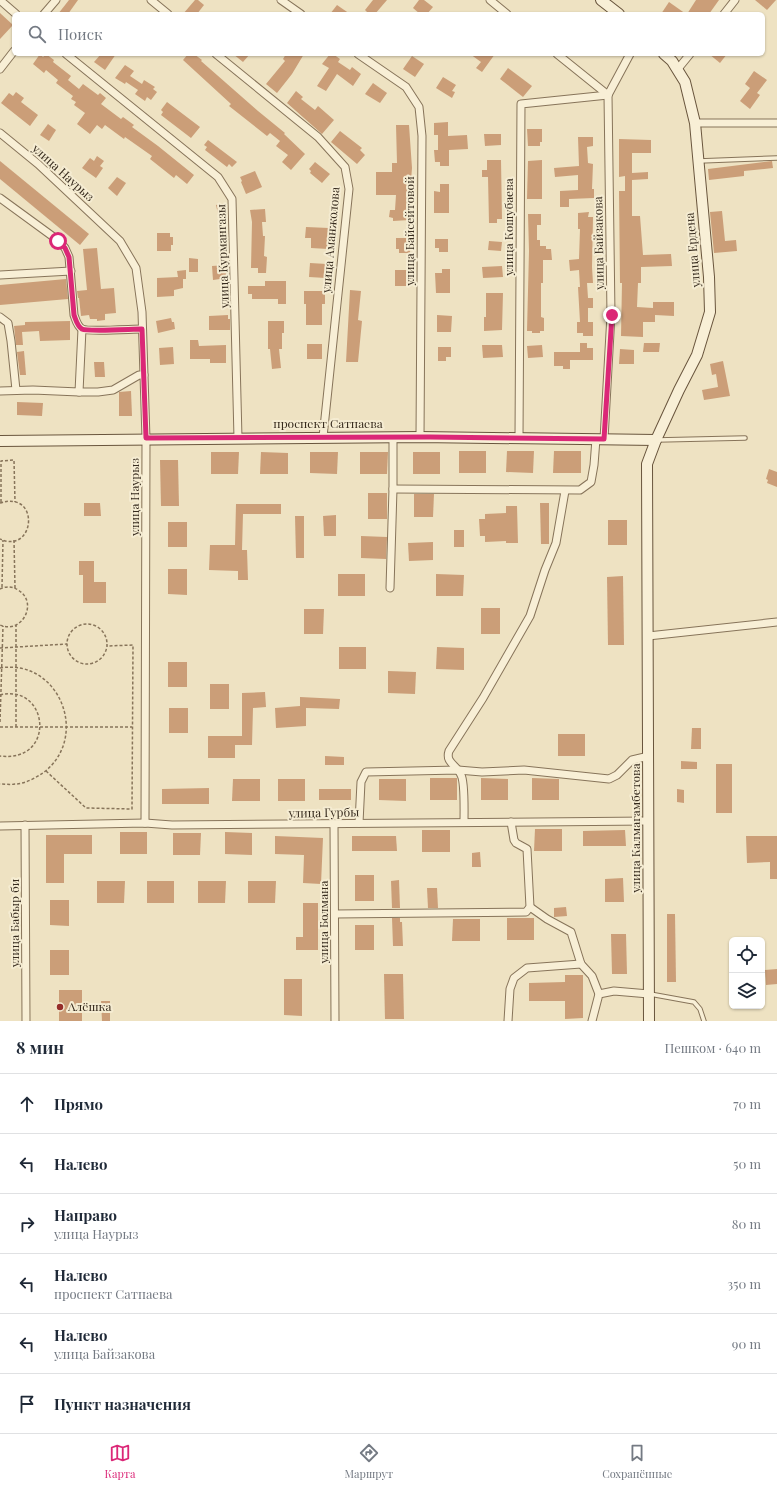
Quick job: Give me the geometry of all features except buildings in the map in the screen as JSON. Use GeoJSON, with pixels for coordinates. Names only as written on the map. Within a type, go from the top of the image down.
{"type":"FeatureCollection","features":[{"type":"Feature","properties":{"kind":"street"},"geometry":{"type":"LineString","coordinates":[[0,0],[14,12]]}},
{"type":"Feature","properties":{"kind":"street"},"geometry":{"type":"LineString","coordinates":[[46,12],[56,0]]}},
{"type":"Feature","properties":{"kind":"street"},"geometry":{"type":"LineString","coordinates":[[151,0],[166,12]]}},
{"type":"Feature","properties":{"kind":"street"},"geometry":{"type":"LineString","coordinates":[[281,0],[298,12]]}},
{"type":"Feature","properties":{"kind":"street"},"geometry":{"type":"LineString","coordinates":[[490,0],[505,12]]}},
{"type":"Feature","properties":{"kind":"street"},"geometry":{"type":"LineString","coordinates":[[601,0],[616,12]]}},
{"type":"Feature","properties":{"kind":"street"},"geometry":{"type":"LineString","coordinates":[[726,12],[735,0]]}},
{"type":"Feature","properties":{"kind":"street"},"geometry":{"type":"LineString","coordinates":[[0,69],[12,54]]}},
{"type":"Feature","properties":{"kind":"street","name":"улица Курмангазы"},"geometry":{"type":"LineString","coordinates":[[68,56],[218,177],[232,199],[238,438]]}},
{"type":"Feature","properties":{"kind":"street","name":"улица Аманжолова"},"geometry":{"type":"LineString","coordinates":[[218,56],[318,137],[345,167],[348,189],[323,437]]}},
{"type":"Feature","properties":{"kind":"street","name":"улица Байсейтовой"},"geometry":{"type":"LineString","coordinates":[[361,56],[406,87],[419,107],[422,136],[420,437]]}},
{"type":"Feature","properties":{"kind":"street"},"geometry":{"type":"LineString","coordinates":[[559,56],[608,95]]}},
{"type":"Feature","properties":{"kind":"street","name":"улица Байзакова"},"geometry":{"type":"LineString","coordinates":[[393,489],[565,491],[580,490],[591,482],[600,439],[612,315],[608,95],[629,56]]}},
{"type":"Feature","properties":{"kind":"street","name":"улица Ердена"},"geometry":{"type":"LineString","coordinates":[[656,440],[697,355],[710,312],[709,277],[695,123],[686,82],[666,56]]}},
{"type":"Feature","properties":{"kind":"street"},"geometry":{"type":"LineString","coordinates":[[677,70],[688,56]]}},
{"type":"Feature","properties":{"kind":"street","name":"улица Кошубаева"},"geometry":{"type":"LineString","coordinates":[[519,438],[521,104],[608,95]]}},
{"type":"Feature","properties":{"kind":"street"},"geometry":{"type":"LineString","coordinates":[[695,123],[777,123]]}},
{"type":"Feature","properties":{"kind":"street","name":"улица Наурыз"},"geometry":{"type":"LineString","coordinates":[[0,133],[38,164],[120,241],[136,268],[142,312],[146,438],[145,823]]}},
{"type":"Feature","properties":{"kind":"street"},"geometry":{"type":"LineString","coordinates":[[0,198],[58,241],[65,248],[69,257],[71,271],[74,315],[77,324],[82,329],[142,329]]}},
{"type":"Feature","properties":{"kind":"street"},"geometry":{"type":"LineString","coordinates":[[0,276],[71,271]]}},
{"type":"Feature","properties":{"kind":"street"},"geometry":{"type":"LineString","coordinates":[[0,317],[8,323],[16,390]]}},
{"type":"Feature","properties":{"kind":"street"},"geometry":{"type":"LineString","coordinates":[[79,392],[82,329]]}},
{"type":"Feature","properties":{"kind":"street"},"geometry":{"type":"LineString","coordinates":[[0,391],[33,390],[98,392],[113,390],[139,375],[144,375]]}},
{"type":"Feature","properties":{"kind":"street","name":"проспект Сатпаева"},"geometry":{"type":"LineString","coordinates":[[0,441],[323,437],[656,440]]}},
{"type":"Feature","properties":{"kind":"street"},"geometry":{"type":"LineString","coordinates":[[390,588],[393,489],[392,437]]}},
{"type":"Feature","properties":{"kind":"street","name":"улица Калмагамбетова"},"geometry":{"type":"LineString","coordinates":[[649,1021],[647,464],[656,440]]}},
{"type":"Feature","properties":{"kind":"street"},"geometry":{"type":"LineString","coordinates":[[464,822],[463,777],[448,760],[447,756],[483,698],[530,616],[545,570],[556,543],[565,491]]}},
{"type":"Feature","properties":{"kind":"street"},"geometry":{"type":"LineString","coordinates":[[648,636],[777,622]]}},
{"type":"Feature","properties":{"kind":"street"},"geometry":{"type":"LineString","coordinates":[[359,823],[361,782],[366,772],[458,770],[482,772],[524,770],[609,779],[617,775],[632,760],[648,756]]}},
{"type":"Feature","properties":{"kind":"street","name":"улица Гурбы"},"geometry":{"type":"LineString","coordinates":[[0,826],[145,823],[172,825],[649,821]]}},
{"type":"Feature","properties":{"kind":"street"},"geometry":{"type":"LineString","coordinates":[[335,914],[526,912],[530,907],[527,849],[516,843],[514,840],[511,822]]}},
{"type":"Feature","properties":{"kind":"street","name":"улица Болмана"},"geometry":{"type":"LineString","coordinates":[[334,824],[335,1021]]}},
{"type":"Feature","properties":{"kind":"street","name":"улица Бабыр би"},"geometry":{"type":"LineString","coordinates":[[25,825],[26,1021]]}},
{"type":"Feature","properties":{"kind":"street"},"geometry":{"type":"LineString","coordinates":[[530,907],[547,919],[571,932],[581,964],[592,976],[599,994],[592,1021]]}},
{"type":"Feature","properties":{"kind":"street"},"geometry":{"type":"LineString","coordinates":[[508,1021],[510,989],[514,978],[527,968],[581,964]]}},
{"type":"Feature","properties":{"kind":"street"},"geometry":{"type":"LineString","coordinates":[[599,994],[614,991],[649,994]]}},
{"type":"Feature","properties":{"kind":"lane"},"geometry":{"type":"LineString","coordinates":[[698,161],[777,158]]}},
{"type":"Feature","properties":{"kind":"lane"},"geometry":{"type":"LineString","coordinates":[[656,440],[745,438]]}},
{"type":"Feature","properties":{"kind":"lane"},"geometry":{"type":"LineString","coordinates":[[649,994],[694,1002],[700,1009],[704,1021]]}},
{"type":"Feature","properties":{"kind":"path"},"geometry":{"type":"LineString","coordinates":[[0,625],[10,627],[16,625],[26,616],[28,609],[28,602],[20,591],[8,586],[1,588],[1,539],[14,540],[23,536],[29,524],[29,517],[26,510],[22,506],[15,502],[1,502],[1,461],[14,460],[15,502]]}},
{"type":"Feature","properties":{"kind":"path"},"geometry":{"type":"LineString","coordinates":[[14,540],[15,588]]}},
{"type":"Feature","properties":{"kind":"path"},"geometry":{"type":"LineString","coordinates":[[88,624],[100,628],[107,640],[107,646],[105,653],[101,658],[96,662],[89,664],[76,661],[68,651],[67,644],[68,638],[76,628],[88,624]]}},
{"type":"Feature","properties":{"kind":"path"},"geometry":{"type":"LineString","coordinates":[[16,625],[16,727]]}},
{"type":"Feature","properties":{"kind":"path"},"geometry":{"type":"LineString","coordinates":[[0,722],[1,648],[3,626]]}},
{"type":"Feature","properties":{"kind":"path"},"geometry":{"type":"LineString","coordinates":[[1,648],[67,644]]}},
{"type":"Feature","properties":{"kind":"path"},"geometry":{"type":"LineString","coordinates":[[46,771],[86,808],[132,809],[133,645],[107,646]]}},
{"type":"Feature","properties":{"kind":"path"},"geometry":{"type":"LineString","coordinates":[[0,784],[16,784],[35,779],[46,771],[61,752],[67,733],[66,713],[58,695],[45,680],[28,670],[8,667],[1,668]]}},
{"type":"Feature","properties":{"kind":"path"},"geometry":{"type":"LineString","coordinates":[[0,694],[16,694],[31,702],[37,711],[40,721],[40,732],[36,742],[29,750],[10,758],[0,756]]}},
{"type":"Feature","properties":{"kind":"path"},"geometry":{"type":"LineString","coordinates":[[0,727],[133,727]]}},
{"type":"Feature","properties":{"kind":"place","name":"Алёшка"},"geometry":{"type":"Point","coordinates":[60,1007]}},
{"type":"Feature","properties":{"kind":"route"},"geometry":{"type":"LineString","coordinates":[[58,241],[65,248],[69,257],[74,315],[77,324],[82,329],[91,330],[142,329],[146,438],[430,437],[604,439],[612,315]]}}]}
